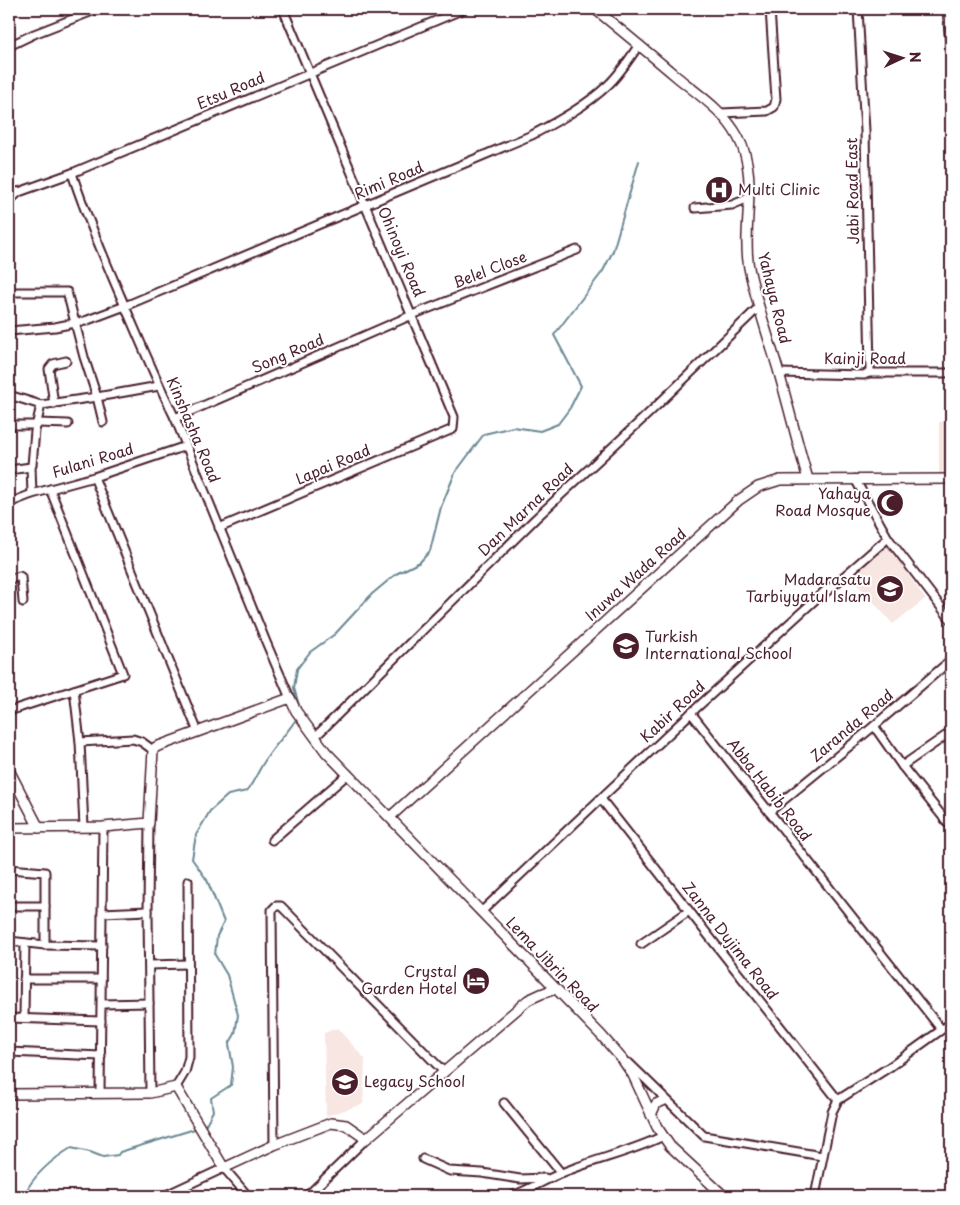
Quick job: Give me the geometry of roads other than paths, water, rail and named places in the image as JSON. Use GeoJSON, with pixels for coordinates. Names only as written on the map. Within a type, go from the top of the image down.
{"type":"FeatureCollection","features":[{"type":"Feature","properties":{"kind":"street"},"geometry":{"type":"LineString","coordinates":[[9,45],[98,9]]}},
{"type":"Feature","properties":{"kind":"street","name":"Ohinoyi Road"},"geometry":{"type":"LineString","coordinates":[[283,9],[412,315],[454,417],[455,424]]}},
{"type":"Feature","properties":{"kind":"street","name":"Etsu Road"},"geometry":{"type":"LineString","coordinates":[[9,191],[19,192],[72,173],[464,9]]}},
{"type":"Feature","properties":{"kind":"street","name":"Yahaya Road"},"geometry":{"type":"LineString","coordinates":[[595,9],[721,113],[738,137],[744,150],[748,163],[747,254],[758,307],[779,373],[808,480]]}},
{"type":"Feature","properties":{"kind":"street"},"geometry":{"type":"LineString","coordinates":[[721,113],[767,111],[774,108],[776,99],[770,9]]}},
{"type":"Feature","properties":{"kind":"street","name":"Jabi Road East"},"geometry":{"type":"LineString","coordinates":[[858,9],[865,131],[870,370],[868,373]]}},
{"type":"Feature","properties":{"kind":"street"},"geometry":{"type":"LineString","coordinates":[[947,9],[951,57]]}},
{"type":"Feature","properties":{"kind":"street","name":"Rimi Road"},"geometry":{"type":"LineString","coordinates":[[9,331],[55,327],[75,323],[125,306],[532,135],[558,121],[593,98],[609,84],[639,46]]}},
{"type":"Feature","properties":{"kind":"street","name":"Kinshasha Road"},"geometry":{"type":"LineString","coordinates":[[72,173],[82,205],[159,386],[175,418],[290,698]]}},
{"type":"Feature","properties":{"kind":"street"},"geometry":{"type":"LineString","coordinates":[[9,202],[19,192]]}},
{"type":"Feature","properties":{"kind":"street"},"geometry":{"type":"LineString","coordinates":[[695,208],[732,205],[748,198]]}},
{"type":"Feature","properties":{"kind":"street","name":"Belel Close"},"geometry":{"type":"LineString","coordinates":[[412,315],[577,250]]}},
{"type":"Feature","properties":{"kind":"street"},"geometry":{"type":"LineString","coordinates":[[9,292],[67,292],[103,422]]}},
{"type":"Feature","properties":{"kind":"street","name":"Dan Marna Road"},"geometry":{"type":"LineString","coordinates":[[315,737],[535,519],[648,414],[758,307]]}},
{"type":"Feature","properties":{"kind":"street","name":"Song Road"},"geometry":{"type":"LineString","coordinates":[[175,418],[412,315]]}},
{"type":"Feature","properties":{"kind":"street"},"geometry":{"type":"LineString","coordinates":[[54,404],[49,369],[52,364],[66,361]]}},
{"type":"Feature","properties":{"kind":"street","name":"Kainji Road"},"geometry":{"type":"LineString","coordinates":[[779,373],[951,373]]}},
{"type":"Feature","properties":{"kind":"street"},"geometry":{"type":"LineString","coordinates":[[9,395],[41,405],[97,398],[159,386]]}},
{"type":"Feature","properties":{"kind":"street"},"geometry":{"type":"LineString","coordinates":[[32,494],[31,467],[41,405]]}},
{"type":"Feature","properties":{"kind":"street"},"geometry":{"type":"LineString","coordinates":[[9,425],[68,424]]}},
{"type":"Feature","properties":{"kind":"street","name":"Lapai Road"},"geometry":{"type":"LineString","coordinates":[[219,528],[453,429],[455,424]]}},
{"type":"Feature","properties":{"kind":"street","name":"Fulani Road"},"geometry":{"type":"LineString","coordinates":[[9,503],[32,494],[94,477],[186,446]]}},
{"type":"Feature","properties":{"kind":"street"},"geometry":{"type":"LineString","coordinates":[[9,470],[31,467]]}},
{"type":"Feature","properties":{"kind":"street"},"geometry":{"type":"LineString","coordinates":[[94,477],[198,732]]}},
{"type":"Feature","properties":{"kind":"street"},"geometry":{"type":"LineString","coordinates":[[855,479],[888,538],[951,620]]}},
{"type":"Feature","properties":{"kind":"street","name":"Inuwa Wada Road"},"geometry":{"type":"LineString","coordinates":[[390,817],[739,500],[758,487],[780,480],[951,480]]}},
{"type":"Feature","properties":{"kind":"street"},"geometry":{"type":"LineString","coordinates":[[9,712],[123,674],[50,489]]}},
{"type":"Feature","properties":{"kind":"street","name":"Kabir Road"},"geometry":{"type":"LineString","coordinates":[[481,912],[691,713],[888,538]]}},
{"type":"Feature","properties":{"kind":"street"},"geometry":{"type":"LineString","coordinates":[[9,580],[21,577],[23,602]]}},
{"type":"Feature","properties":{"kind":"street"},"geometry":{"type":"LineString","coordinates":[[691,713],[827,589]]}},
{"type":"Feature","properties":{"kind":"street","name":"Zaranda Road"},"geometry":{"type":"LineString","coordinates":[[769,812],[951,660]]}},
{"type":"Feature","properties":{"kind":"street"},"geometry":{"type":"LineString","coordinates":[[74,690],[80,742],[84,828]]}},
{"type":"Feature","properties":{"kind":"street"},"geometry":{"type":"LineString","coordinates":[[152,750],[290,698]]}},
{"type":"Feature","properties":{"kind":"street","name":"Lema Jibrin Road"},"geometry":{"type":"LineString","coordinates":[[290,698],[296,711],[326,752],[601,1035],[665,1100],[704,1136],[822,1156]]}},
{"type":"Feature","properties":{"kind":"street","name":"Abba Habib Road"},"geometry":{"type":"LineString","coordinates":[[691,713],[940,1029]]}},
{"type":"Feature","properties":{"kind":"street"},"geometry":{"type":"LineString","coordinates":[[874,726],[902,766],[951,827]]}},
{"type":"Feature","properties":{"kind":"street"},"geometry":{"type":"LineString","coordinates":[[902,766],[951,732]]}},
{"type":"Feature","properties":{"kind":"street"},"geometry":{"type":"LineString","coordinates":[[80,742],[134,739],[142,742],[152,750]]}},
{"type":"Feature","properties":{"kind":"street"},"geometry":{"type":"LineString","coordinates":[[150,1093],[148,911],[152,750]]}},
{"type":"Feature","properties":{"kind":"street"},"geometry":{"type":"LineString","coordinates":[[9,771],[39,828]]}},
{"type":"Feature","properties":{"kind":"street"},"geometry":{"type":"LineString","coordinates":[[272,840],[348,774]]}},
{"type":"Feature","properties":{"kind":"street","name":"Zanna Dujima Road"},"geometry":{"type":"LineString","coordinates":[[601,799],[838,1100]]}},
{"type":"Feature","properties":{"kind":"street"},"geometry":{"type":"LineString","coordinates":[[9,828],[84,828],[149,823]]}},
{"type":"Feature","properties":{"kind":"street"},"geometry":{"type":"LineString","coordinates":[[100,1093],[103,827]]}},
{"type":"Feature","properties":{"kind":"street"},"geometry":{"type":"LineString","coordinates":[[9,869],[44,872],[45,945]]}},
{"type":"Feature","properties":{"kind":"street"},"geometry":{"type":"LineString","coordinates":[[9,1094],[150,1093],[176,1087],[185,1072],[189,1057],[188,881]]}},
{"type":"Feature","properties":{"kind":"street"},"geometry":{"type":"LineString","coordinates":[[9,906],[45,906]]}},
{"type":"Feature","properties":{"kind":"street"},"geometry":{"type":"LineString","coordinates":[[274,1145],[272,910],[276,906],[281,906],[444,1072]]}},
{"type":"Feature","properties":{"kind":"street"},"geometry":{"type":"LineString","coordinates":[[102,912],[148,911]]}},
{"type":"Feature","properties":{"kind":"street"},"geometry":{"type":"LineString","coordinates":[[641,944],[689,911]]}},
{"type":"Feature","properties":{"kind":"street"},"geometry":{"type":"LineString","coordinates":[[9,941],[45,945],[102,946]]}},
{"type":"Feature","properties":{"kind":"street"},"geometry":{"type":"LineString","coordinates":[[24,943],[24,1018]]}},
{"type":"Feature","properties":{"kind":"street"},"geometry":{"type":"LineString","coordinates":[[149,965],[188,964]]}},
{"type":"Feature","properties":{"kind":"street"},"geometry":{"type":"LineString","coordinates":[[24,979],[101,979]]}},
{"type":"Feature","properties":{"kind":"street"},"geometry":{"type":"LineString","coordinates":[[307,1196],[366,1139],[528,1000],[556,989]]}},
{"type":"Feature","properties":{"kind":"street"},"geometry":{"type":"LineString","coordinates":[[102,1004],[149,1003]]}},
{"type":"Feature","properties":{"kind":"street"},"geometry":{"type":"LineString","coordinates":[[9,1018],[101,1021]]}},
{"type":"Feature","properties":{"kind":"street"},"geometry":{"type":"LineString","coordinates":[[815,1196],[832,1112],[838,1100],[891,1066],[940,1029],[951,1023]]}},
{"type":"Feature","properties":{"kind":"street"},"geometry":{"type":"LineString","coordinates":[[601,1035],[633,1075],[651,1115],[670,1146],[724,1196]]}},
{"type":"Feature","properties":{"kind":"street"},"geometry":{"type":"LineString","coordinates":[[9,1052],[101,1056]]}},
{"type":"Feature","properties":{"kind":"street"},"geometry":{"type":"LineString","coordinates":[[176,1087],[224,1168],[248,1196]]}},
{"type":"Feature","properties":{"kind":"street"},"geometry":{"type":"LineString","coordinates":[[651,1115],[656,1104],[665,1100]]}},
{"type":"Feature","properties":{"kind":"street"},"geometry":{"type":"LineString","coordinates":[[504,1103],[561,1173]]}},
{"type":"Feature","properties":{"kind":"street"},"geometry":{"type":"LineString","coordinates":[[164,1196],[274,1145],[331,1122],[346,1125],[366,1139]]}},
{"type":"Feature","properties":{"kind":"street"},"geometry":{"type":"LineString","coordinates":[[512,1196],[548,1178],[640,1147],[663,1136]]}},
{"type":"Feature","properties":{"kind":"street"},"geometry":{"type":"LineString","coordinates":[[423,1159],[450,1171],[482,1173],[520,1179],[548,1178]]}},
{"type":"Feature","properties":{"kind":"waterway"},"geometry":{"type":"LineString","coordinates":[[301,712],[294,688],[297,669],[310,652],[335,634],[372,594],[396,574],[420,562],[430,551],[441,507],[455,473],[484,434],[513,427],[540,431],[558,424],[570,408],[581,386],[554,335],[603,271],[613,251],[639,161]]}},
{"type":"Feature","properties":{"kind":"waterway"},"geometry":{"type":"LineString","coordinates":[[203,1127],[213,1111],[211,1098],[231,1085],[233,1067],[229,1044],[235,1034],[238,1015],[227,975],[215,955],[217,936],[224,922],[207,880],[192,859],[196,835],[210,811],[228,795],[247,791],[268,756],[297,718]]}},
{"type":"Feature","properties":{"kind":"waterway"},"geometry":{"type":"LineString","coordinates":[[24,1196],[37,1175],[57,1157],[71,1148],[103,1157],[118,1155],[120,1152],[198,1128]]}},
{"type":"Feature","properties":{"kind":"place","name":"Multi Clinic"},"geometry":{"type":"Point","coordinates":[719,190]}},
{"type":"Feature","properties":{"kind":"place","name":"Yahaya Road Mosque"},"geometry":{"type":"Point","coordinates":[890,503]}},
{"type":"Feature","properties":{"kind":"place","name":"Madarasatu Tarbiyyatul Islam"},"geometry":{"type":"Point","coordinates":[890,589]}},
{"type":"Feature","properties":{"kind":"place","name":"Turkish International School"},"geometry":{"type":"Point","coordinates":[626,646]}},
{"type":"Feature","properties":{"kind":"place","name":"Crystal Garden Hotel"},"geometry":{"type":"Point","coordinates":[476,981]}},
{"type":"Feature","properties":{"kind":"place","name":"Legacy School"},"geometry":{"type":"Point","coordinates":[345,1082]}}]}
